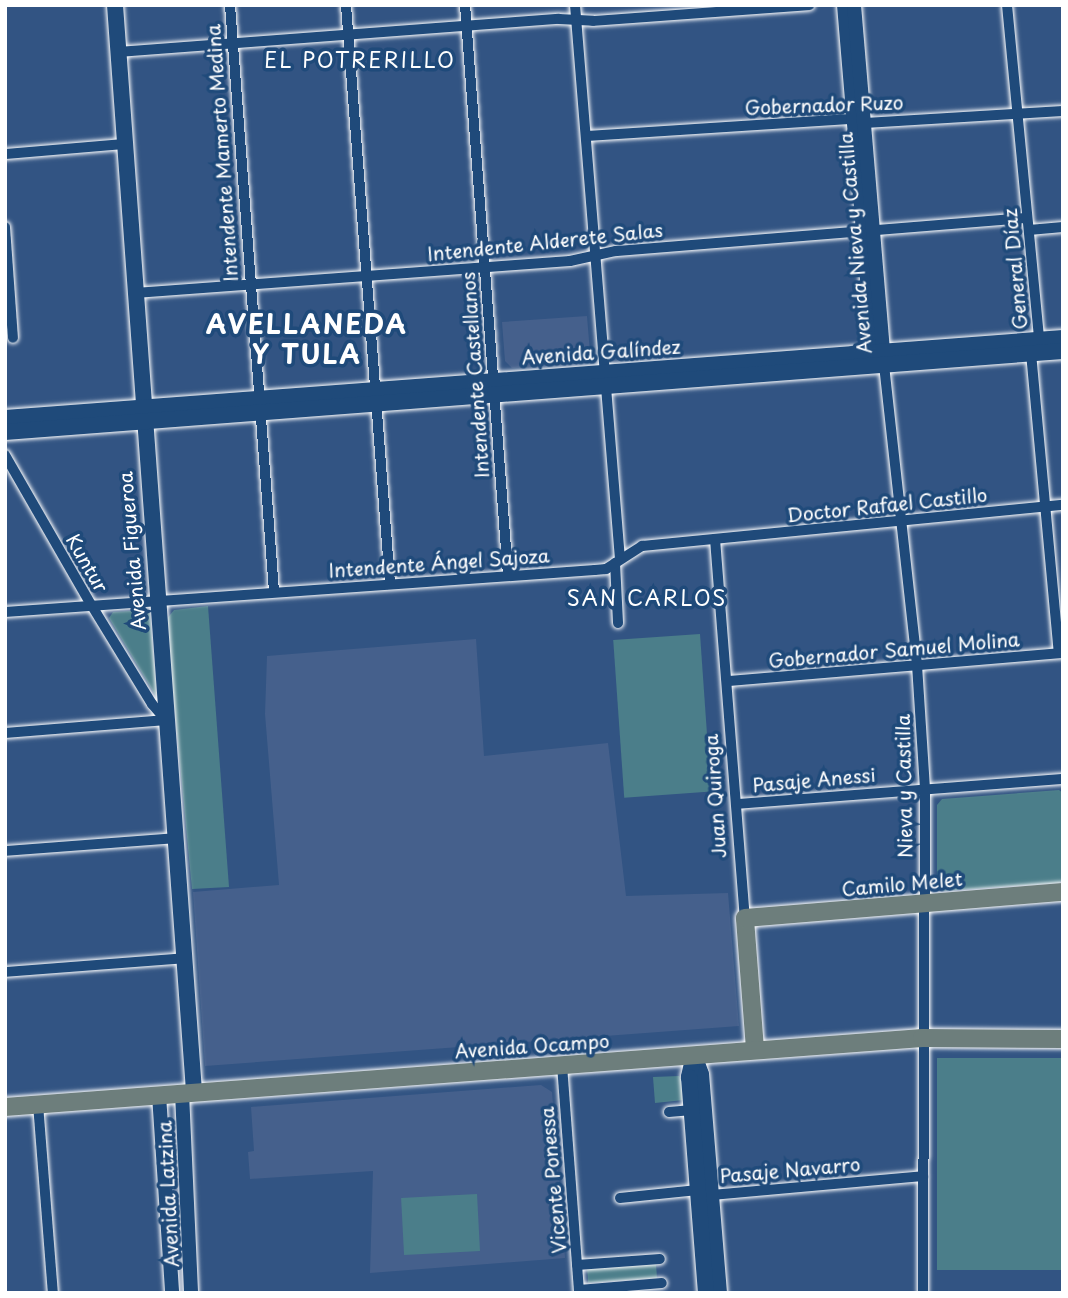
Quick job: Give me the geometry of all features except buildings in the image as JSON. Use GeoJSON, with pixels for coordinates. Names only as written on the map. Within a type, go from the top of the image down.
{"type":"FeatureCollection","features":[{"type":"Feature","properties":{"kind":"main road","name":"Avenida Figueroa"},"geometry":{"type":"LineString","coordinates":[[115,5],[143,416],[185,958],[188,1093]]}},
{"type":"Feature","properties":{"kind":"main road","name":"Avenida Galíndez"},"geometry":{"type":"LineString","coordinates":[[143,416],[1035,346],[1063,338]]}},
{"type":"Feature","properties":{"kind":"main road","name":"Avenida Galíndez"},"geometry":{"type":"LineString","coordinates":[[1035,346],[1063,351]]}},
{"type":"Feature","properties":{"kind":"main road"},"geometry":{"type":"LineString","coordinates":[[5,418],[143,416]]}},
{"type":"Feature","properties":{"kind":"main road"},"geometry":{"type":"LineString","coordinates":[[5,432],[143,416]]}},
{"type":"Feature","properties":{"kind":"main road","name":"Camilo Melet"},"geometry":{"type":"LineString","coordinates":[[745,918],[1063,892]]}},
{"type":"Feature","properties":{"kind":"main road","name":"Juan Quiroga"},"geometry":{"type":"LineString","coordinates":[[745,918],[755,1049]]}},
{"type":"Feature","properties":{"kind":"main road","name":"Avenida Ocampo"},"geometry":{"type":"LineString","coordinates":[[5,1107],[922,1038],[1063,1039]]}},
{"type":"Feature","properties":{"kind":"main road"},"geometry":{"type":"LineString","coordinates":[[694,1055],[689,1077],[691,1110],[719,1293]]}},
{"type":"Feature","properties":{"kind":"main road"},"geometry":{"type":"LineString","coordinates":[[694,1055],[701,1074],[706,1293]]}},
{"type":"Feature","properties":{"kind":"street","name":"Intendente Mamerto Medina"},"geometry":{"type":"LineString","coordinates":[[230,5],[274,592]]}},
{"type":"Feature","properties":{"kind":"street"},"geometry":{"type":"LineString","coordinates":[[346,5],[390,584]]}},
{"type":"Feature","properties":{"kind":"street","name":"Intendente Castellanos"},"geometry":{"type":"LineString","coordinates":[[465,5],[508,575]]}},
{"type":"Feature","properties":{"kind":"street"},"geometry":{"type":"LineString","coordinates":[[575,5],[617,531],[618,623]]}},
{"type":"Feature","properties":{"kind":"street"},"geometry":{"type":"LineString","coordinates":[[118,52],[466,25],[593,21],[809,5]]}},
{"type":"Feature","properties":{"kind":"street","name":"Avenida Nieva y Castilla"},"geometry":{"type":"LineString","coordinates":[[844,5],[859,121]]}},
{"type":"Feature","properties":{"kind":"street","name":"Avenida Nieva y Castilla"},"geometry":{"type":"LineString","coordinates":[[854,5],[859,121],[881,356]]}},
{"type":"Feature","properties":{"kind":"street","name":"General Díaz"},"geometry":{"type":"LineString","coordinates":[[1007,5],[1028,224],[1047,507],[1061,653]]}},
{"type":"Feature","properties":{"kind":"street","name":"Gobernador Ruzo"},"geometry":{"type":"LineString","coordinates":[[587,136],[1063,111]]}},
{"type":"Feature","properties":{"kind":"street"},"geometry":{"type":"LineString","coordinates":[[5,154],[125,144]]}},
{"type":"Feature","properties":{"kind":"street","name":"Intendente Alderete Salas"},"geometry":{"type":"LineString","coordinates":[[135,293],[570,261],[616,251],[868,232],[1028,224],[1063,227]]}},
{"type":"Feature","properties":{"kind":"street"},"geometry":{"type":"LineString","coordinates":[[5,227],[7,287],[13,338]]}},
{"type":"Feature","properties":{"kind":"street","name":"Nieva y Castilla"},"geometry":{"type":"LineString","coordinates":[[881,356],[917,665],[925,788],[923,1293]]}},
{"type":"Feature","properties":{"kind":"street","name":"Kuntur"},"geometry":{"type":"LineString","coordinates":[[5,455],[92,606],[152,704],[166,720]]}},
{"type":"Feature","properties":{"kind":"street","name":"Doctor Rafael Castillo"},"geometry":{"type":"LineString","coordinates":[[715,539],[1063,505]]}},
{"type":"Feature","properties":{"kind":"street"},"geometry":{"type":"LineString","coordinates":[[617,531],[626,541],[642,546]]}},
{"type":"Feature","properties":{"kind":"street","name":"Intendente Ángel Sajoza"},"geometry":{"type":"LineString","coordinates":[[5,612],[595,570],[642,546],[715,539]]}},
{"type":"Feature","properties":{"kind":"street","name":"Juan Quiroga"},"geometry":{"type":"LineString","coordinates":[[715,539],[745,918]]}},
{"type":"Feature","properties":{"kind":"street","name":"Gobernador Samuel Molina"},"geometry":{"type":"LineString","coordinates":[[728,681],[1061,653]]}},
{"type":"Feature","properties":{"kind":"street"},"geometry":{"type":"LineString","coordinates":[[5,733],[166,720]]}},
{"type":"Feature","properties":{"kind":"street","name":"Pasaje Anessi"},"geometry":{"type":"LineString","coordinates":[[737,804],[1063,779]]}},
{"type":"Feature","properties":{"kind":"street"},"geometry":{"type":"LineString","coordinates":[[5,851],[176,838]]}},
{"type":"Feature","properties":{"kind":"street"},"geometry":{"type":"LineString","coordinates":[[5,972],[185,958]]}},
{"type":"Feature","properties":{"kind":"street","name":"Vicente Ponessa"},"geometry":{"type":"LineString","coordinates":[[562,1065],[579,1291]]}},
{"type":"Feature","properties":{"kind":"street","name":"Avenida Latzina"},"geometry":{"type":"LineString","coordinates":[[188,1093],[191,1293]]}},
{"type":"Feature","properties":{"kind":"street","name":"Avenida Latzina"},"geometry":{"type":"LineString","coordinates":[[159,1095],[172,1293]]}},
{"type":"Feature","properties":{"kind":"street"},"geometry":{"type":"LineString","coordinates":[[38,1104],[52,1293]]}},
{"type":"Feature","properties":{"kind":"street"},"geometry":{"type":"LineString","coordinates":[[669,1112],[691,1110]]}},
{"type":"Feature","properties":{"kind":"street","name":"Pasaje Navarro"},"geometry":{"type":"LineString","coordinates":[[620,1198],[923,1176]]}},
{"type":"Feature","properties":{"kind":"street"},"geometry":{"type":"LineString","coordinates":[[577,1265],[660,1259]]}},
{"type":"Feature","properties":{"kind":"street"},"geometry":{"type":"LineString","coordinates":[[579,1291],[662,1283]]}},
{"type":"Feature","properties":{"kind":"shaded area"},"geometry":{"type":"Polygon","coordinates":[[[587,316],[590,353],[585,361],[512,368],[505,361],[502,322],[587,316]]]}},
{"type":"Feature","properties":{"kind":"shaded area"},"geometry":{"type":"Polygon","coordinates":[[[476,639],[484,756],[608,743],[626,896],[728,893],[739,1026],[205,1066],[193,892],[279,885],[265,714],[267,656],[476,639]]]}},
{"type":"Feature","properties":{"kind":"shaded area"},"geometry":{"type":"Polygon","coordinates":[[[541,1085],[552,1092],[565,1258],[370,1273],[373,1171],[250,1179],[248,1152],[254,1151],[251,1107],[541,1085]]]}},
{"type":"Feature","properties":{"kind":"green space"},"geometry":{"type":"Polygon","coordinates":[[[208,606],[229,887],[192,889],[166,620],[174,610],[208,606]]]}},
{"type":"Feature","properties":{"kind":"green space"},"geometry":{"type":"Polygon","coordinates":[[[148,610],[157,698],[109,618],[113,612],[148,610]]]}},
{"type":"Feature","properties":{"kind":"green space"},"geometry":{"type":"Polygon","coordinates":[[[700,634],[711,792],[624,798],[613,640],[700,634]]]}},
{"type":"Feature","properties":{"kind":"green space"},"geometry":{"type":"Polygon","coordinates":[[[1059,790],[1063,793],[1063,879],[1059,883],[943,891],[937,888],[937,805],[942,799],[1059,790]]]}},
{"type":"Feature","properties":{"kind":"green space"},"geometry":{"type":"Polygon","coordinates":[[[937,1058],[1063,1058],[1063,1270],[937,1270],[937,1058]]]}},
{"type":"Feature","properties":{"kind":"green space"},"geometry":{"type":"Polygon","coordinates":[[[679,1076],[683,1081],[684,1100],[655,1103],[653,1077],[679,1076]]]}},
{"type":"Feature","properties":{"kind":"green space"},"geometry":{"type":"Polygon","coordinates":[[[477,1194],[480,1251],[404,1255],[401,1198],[477,1194]]]}},
{"type":"Feature","properties":{"kind":"green space"},"geometry":{"type":"Polygon","coordinates":[[[656,1264],[657,1278],[588,1283],[587,1269],[656,1264]]]}},
{"type":"Feature","properties":{"kind":"district","name":"EL POTRERILLO"},"geometry":{"type":"Point","coordinates":[360,59]}},
{"type":"Feature","properties":{"kind":"district","name":"AVELLANEDA Y TULA"},"geometry":{"type":"Point","coordinates":[307,339]}},
{"type":"Feature","properties":{"kind":"district","name":"SAN CARLOS"},"geometry":{"type":"Point","coordinates":[647,597]}}]}
